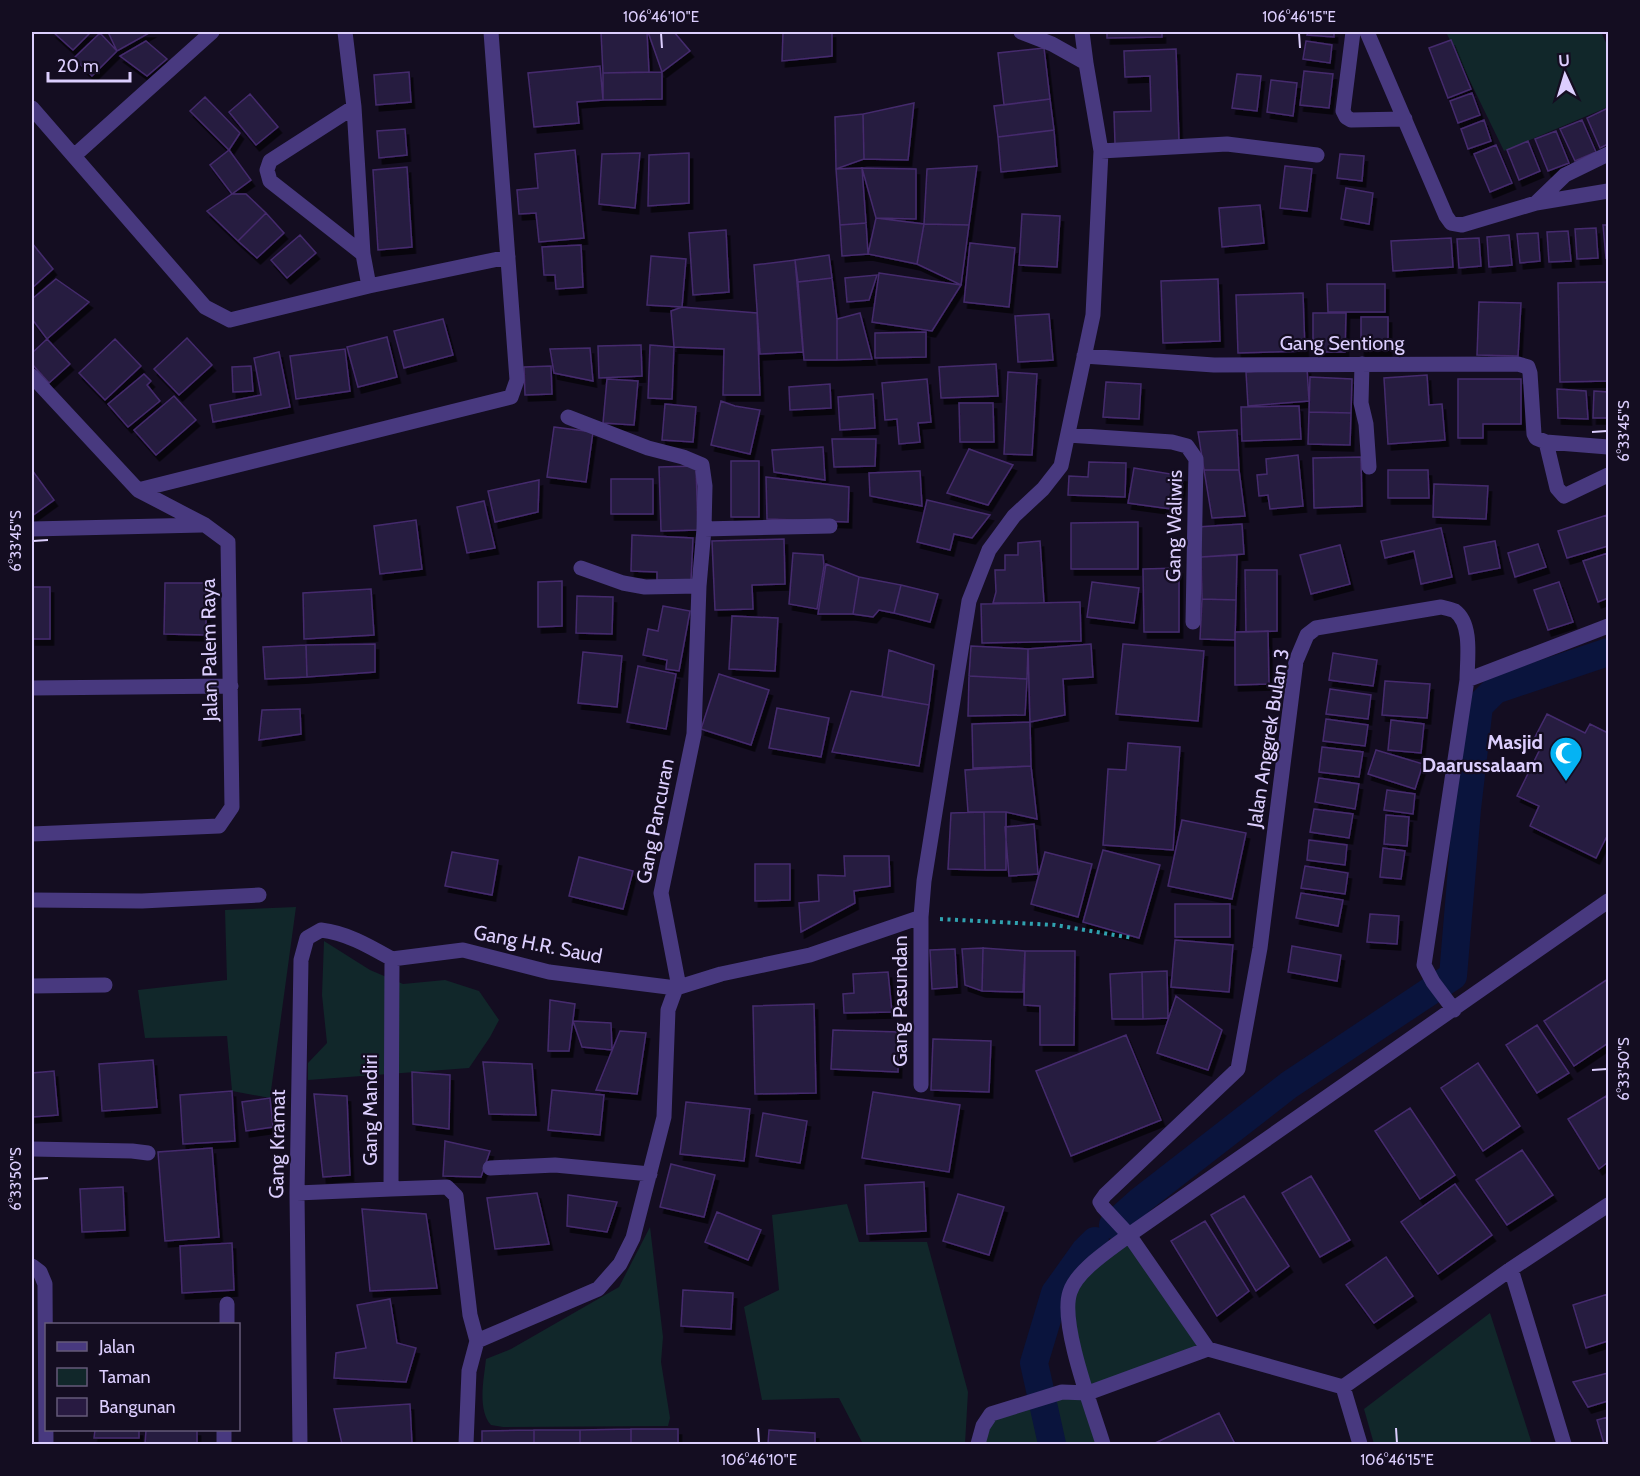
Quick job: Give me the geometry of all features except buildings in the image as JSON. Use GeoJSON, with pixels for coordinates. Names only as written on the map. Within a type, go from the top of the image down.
{"type":"FeatureCollection","features":[{"type":"Feature","properties":{"kind":"street"},"geometry":{"type":"LineString","coordinates":[[75,155],[212,32]]}},
{"type":"Feature","properties":{"kind":"street"},"geometry":{"type":"LineString","coordinates":[[345,32],[354,107],[363,254],[369,286]]}},
{"type":"Feature","properties":{"kind":"street"},"geometry":{"type":"LineString","coordinates":[[138,490],[511,397],[517,380],[491,32]]}},
{"type":"Feature","properties":{"kind":"street"},"geometry":{"type":"LineString","coordinates":[[1021,32],[1052,44],[1086,63]]}},
{"type":"Feature","properties":{"kind":"street","name":"Gang Pasundan"},"geometry":{"type":"LineString","coordinates":[[921,1085],[921,917],[924,881],[969,601],[989,549],[1014,516],[1043,489],[1060,466],[1093,315],[1101,151],[1082,32]]}},
{"type":"Feature","properties":{"kind":"street"},"geometry":{"type":"LineString","coordinates":[[1353,32],[1343,111],[1346,117],[1351,120],[1405,119]]}},
{"type":"Feature","properties":{"kind":"street"},"geometry":{"type":"LineString","coordinates":[[1367,32],[1451,223],[1462,225],[1536,203],[1608,191]]}},
{"type":"Feature","properties":{"kind":"street"},"geometry":{"type":"LineString","coordinates":[[354,107],[270,161],[267,170],[270,181],[363,254]]}},
{"type":"Feature","properties":{"kind":"street"},"geometry":{"type":"LineString","coordinates":[[32,108],[205,307],[230,320],[369,286],[508,257]]}},
{"type":"Feature","properties":{"kind":"street"},"geometry":{"type":"LineString","coordinates":[[1101,151],[1227,144],[1317,155]]}},
{"type":"Feature","properties":{"kind":"street"},"geometry":{"type":"LineString","coordinates":[[1536,203],[1565,175],[1608,154]]}},
{"type":"Feature","properties":{"kind":"street","name":"Gang Sentiong"},"geometry":{"type":"LineString","coordinates":[[1084,356],[1214,365],[1518,364],[1528,367],[1534,434],[1541,440]]}},
{"type":"Feature","properties":{"kind":"street"},"geometry":{"type":"LineString","coordinates":[[1362,364],[1361,403],[1366,424],[1369,467]]}},
{"type":"Feature","properties":{"kind":"street","name":"Jalan Palem Raya"},"geometry":{"type":"LineString","coordinates":[[32,376],[138,490],[205,525],[228,542],[232,807],[219,826],[32,834]]}},
{"type":"Feature","properties":{"kind":"street","name":"Gang Pancuran"},"geometry":{"type":"LineString","coordinates":[[568,417],[648,448],[683,457],[702,465],[705,486],[705,529],[699,586],[694,734],[661,893],[678,988]]}},
{"type":"Feature","properties":{"kind":"street","name":"Gang Waliwis"},"geometry":{"type":"LineString","coordinates":[[1068,435],[1172,442],[1187,446],[1196,459],[1193,622]]}},
{"type":"Feature","properties":{"kind":"street"},"geometry":{"type":"LineString","coordinates":[[1608,447],[1541,440],[1557,488],[1564,496],[1608,475]]}},
{"type":"Feature","properties":{"kind":"street"},"geometry":{"type":"LineString","coordinates":[[32,529],[205,525]]}},
{"type":"Feature","properties":{"kind":"street"},"geometry":{"type":"LineString","coordinates":[[705,529],[830,526]]}},
{"type":"Feature","properties":{"kind":"street"},"geometry":{"type":"LineString","coordinates":[[581,568],[623,583],[645,587],[699,586]]}},
{"type":"Feature","properties":{"kind":"street","name":"Jalan Anggrek Bulan 3"},"geometry":{"type":"LineString","coordinates":[[1208,1349],[1129,1235],[1101,1202],[1105,1195],[1238,1069],[1260,948],[1296,661],[1307,635],[1316,628],[1441,607],[1454,610],[1461,618],[1468,636],[1467,680],[1424,965],[1433,982],[1450,1004]]}},
{"type":"Feature","properties":{"kind":"street"},"geometry":{"type":"LineString","coordinates":[[1467,680],[1608,626]]}},
{"type":"Feature","properties":{"kind":"street"},"geometry":{"type":"LineString","coordinates":[[32,688],[231,686]]}},
{"type":"Feature","properties":{"kind":"street"},"geometry":{"type":"LineString","coordinates":[[32,900],[142,901],[259,895]]}},
{"type":"Feature","properties":{"kind":"street"},"geometry":{"type":"LineString","coordinates":[[1103,1444],[1071,1336],[1068,1311],[1070,1292],[1087,1267],[1450,1004],[1608,901]]}},
{"type":"Feature","properties":{"kind":"street"},"geometry":{"type":"LineString","coordinates":[[466,1444],[469,1371],[477,1341],[598,1289],[620,1264],[633,1238],[664,1117],[668,1010],[678,988],[721,974],[810,955],[921,917]]}},
{"type":"Feature","properties":{"kind":"street","name":"Gang Kramat"},"geometry":{"type":"LineString","coordinates":[[300,1444],[297,1192],[301,960],[308,938],[321,930],[337,932],[357,940],[392,960]]}},
{"type":"Feature","properties":{"kind":"street","name":"Gang H.R. Saud"},"geometry":{"type":"LineString","coordinates":[[392,960],[463,950],[549,972],[678,988]]}},
{"type":"Feature","properties":{"kind":"street","name":"Gang Mandiri"},"geometry":{"type":"LineString","coordinates":[[392,960],[391,1189],[447,1188],[456,1196],[470,1315],[477,1341]]}},
{"type":"Feature","properties":{"kind":"street"},"geometry":{"type":"LineString","coordinates":[[32,986],[105,985]]}},
{"type":"Feature","properties":{"kind":"street"},"geometry":{"type":"LineString","coordinates":[[32,1149],[148,1153]]}},
{"type":"Feature","properties":{"kind":"street"},"geometry":{"type":"LineString","coordinates":[[490,1168],[555,1165],[650,1174]]}},
{"type":"Feature","properties":{"kind":"street"},"geometry":{"type":"LineString","coordinates":[[297,1192],[391,1189]]}},
{"type":"Feature","properties":{"kind":"street"},"geometry":{"type":"LineString","coordinates":[[1343,1388],[1511,1269],[1608,1205]]}},
{"type":"Feature","properties":{"kind":"street"},"geometry":{"type":"LineString","coordinates":[[32,1266],[40,1272],[45,1284],[45,1323]]}},
{"type":"Feature","properties":{"kind":"street"},"geometry":{"type":"LineString","coordinates":[[1511,1269],[1564,1444]]}},
{"type":"Feature","properties":{"kind":"street"},"geometry":{"type":"LineString","coordinates":[[226,1323],[227,1304]]}},
{"type":"Feature","properties":{"kind":"street"},"geometry":{"type":"LineString","coordinates":[[978,1444],[983,1426],[991,1414],[1062,1392],[1088,1393],[1208,1349],[1343,1388]]}},
{"type":"Feature","properties":{"kind":"street"},"geometry":{"type":"LineString","coordinates":[[1343,1388],[1360,1444]]}},
{"type":"Feature","properties":{"kind":"path"},"geometry":{"type":"LineString","coordinates":[[921,917],[1055,925],[1133,938]]}},
{"type":"Feature","properties":{"kind":"green space"},"geometry":{"type":"Polygon","coordinates":[[[1446,32],[1601,32],[1608,47],[1608,107],[1504,151],[1446,32]]]}},
{"type":"Feature","properties":{"kind":"green space"},"geometry":{"type":"Polygon","coordinates":[[[296,907],[270,1098],[232,1091],[227,1036],[145,1038],[138,990],[227,980],[225,910],[296,907]]]}},
{"type":"Feature","properties":{"kind":"green space"},"geometry":{"type":"Polygon","coordinates":[[[324,941],[370,970],[403,984],[445,980],[479,991],[499,1020],[469,1068],[308,1080],[308,1063],[327,1043],[322,995],[324,941]]]}},
{"type":"Feature","properties":{"kind":"green space"},"geometry":{"type":"Polygon","coordinates":[[[847,1204],[859,1242],[927,1242],[968,1392],[965,1444],[863,1444],[839,1398],[762,1400],[744,1307],[779,1290],[772,1215],[847,1204]]]}},
{"type":"Feature","properties":{"kind":"green space"},"geometry":{"type":"Polygon","coordinates":[[[650,1227],[663,1337],[661,1362],[670,1418],[668,1426],[503,1427],[491,1425],[484,1411],[483,1402],[486,1359],[511,1349],[619,1287],[650,1227]]]}},
{"type":"Feature","properties":{"kind":"green space"},"geometry":{"type":"Polygon","coordinates":[[[1129,1235],[1208,1349],[1088,1393],[1103,1444],[978,1444],[991,1414],[1087,1393],[1070,1292],[1129,1235]]]}},
{"type":"Feature","properties":{"kind":"green space"},"geometry":{"type":"Polygon","coordinates":[[[1490,1313],[1532,1444],[1374,1444],[1364,1409],[1490,1313]]]}},
{"type":"Feature","properties":{"kind":"waterway"},"geometry":{"type":"LineString","coordinates":[[1113,1225],[1141,1200],[1289,1085],[1453,976],[1467,809],[1479,706],[1495,690],[1608,652]]}},
{"type":"Feature","properties":{"kind":"waterway"},"geometry":{"type":"LineString","coordinates":[[1052,1444],[1034,1363],[1055,1293],[1085,1251],[1095,1241]]}},
{"type":"Feature","properties":{"kind":"place","name":"Masjid Daarussalaam"},"geometry":{"type":"Point","coordinates":[1566,782]}}]}
